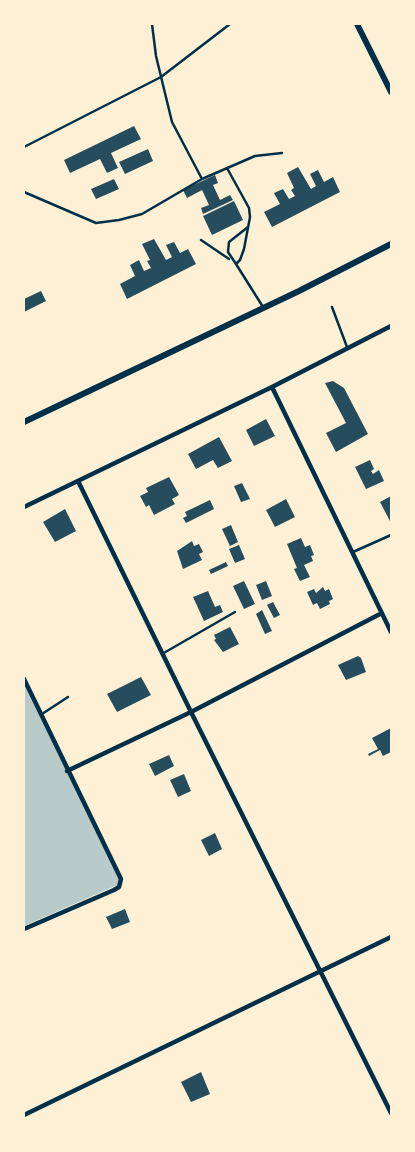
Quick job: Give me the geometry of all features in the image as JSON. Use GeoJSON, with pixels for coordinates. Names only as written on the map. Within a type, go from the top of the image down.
{"type":"FeatureCollection","features":[{"type":"Feature","properties":{"kind":"main road"},"geometry":{"type":"LineString","coordinates":[[357,24],[391,92]]}},
{"type":"Feature","properties":{"kind":"main road"},"geometry":{"type":"LineString","coordinates":[[24,422],[264,308],[391,244]]}},
{"type":"Feature","properties":{"kind":"street"},"geometry":{"type":"LineString","coordinates":[[24,507],[272,387],[391,326]]}},
{"type":"Feature","properties":{"kind":"street"},"geometry":{"type":"LineString","coordinates":[[272,387],[382,613],[390,624],[391,632]]}},
{"type":"Feature","properties":{"kind":"street"},"geometry":{"type":"LineString","coordinates":[[78,481],[319,972],[391,1113]]}},
{"type":"Feature","properties":{"kind":"street"},"geometry":{"type":"LineString","coordinates":[[67,770],[191,712],[382,613]]}},
{"type":"Feature","properties":{"kind":"street"},"geometry":{"type":"LineString","coordinates":[[24,679],[67,770],[120,874],[121,884],[114,890],[24,929]]}},
{"type":"Feature","properties":{"kind":"street"},"geometry":{"type":"LineString","coordinates":[[24,1115],[391,937]]}},
{"type":"Feature","properties":{"kind":"lane"},"geometry":{"type":"LineString","coordinates":[[152,24],[161,77],[172,122],[202,179]]}},
{"type":"Feature","properties":{"kind":"lane"},"geometry":{"type":"LineString","coordinates":[[24,147],[161,77],[230,24]]}},
{"type":"Feature","properties":{"kind":"lane"},"geometry":{"type":"LineString","coordinates":[[24,192],[96,223],[119,220],[142,214],[202,179],[255,156],[282,154]]}},
{"type":"Feature","properties":{"kind":"lane"},"geometry":{"type":"LineString","coordinates":[[227,168],[249,208],[248,227],[240,260],[236,264]]}},
{"type":"Feature","properties":{"kind":"lane"},"geometry":{"type":"LineString","coordinates":[[231,260],[228,252],[229,242],[248,227]]}},
{"type":"Feature","properties":{"kind":"lane"},"geometry":{"type":"LineString","coordinates":[[201,240],[236,264],[264,308]]}},
{"type":"Feature","properties":{"kind":"lane"},"geometry":{"type":"LineString","coordinates":[[332,307],[347,347]]}},
{"type":"Feature","properties":{"kind":"lane"},"geometry":{"type":"LineString","coordinates":[[353,552],[391,535]]}},
{"type":"Feature","properties":{"kind":"lane"},"geometry":{"type":"LineString","coordinates":[[162,654],[235,612]]}},
{"type":"Feature","properties":{"kind":"lane"},"geometry":{"type":"LineString","coordinates":[[40,715],[68,697]]}},
{"type":"Feature","properties":{"kind":"shaded area"},"geometry":{"type":"Polygon","coordinates":[[[24,685],[122,883],[24,926],[24,685]]]}},
{"type":"Feature","properties":{"kind":"building"},"geometry":{"type":"Polygon","coordinates":[[[134,126],[141,139],[111,153],[118,168],[107,173],[100,159],[70,173],[64,160],[134,126]]]}},
{"type":"Feature","properties":{"kind":"building"},"geometry":{"type":"Polygon","coordinates":[[[148,149],[153,161],[125,174],[119,162],[148,149]]]}},
{"type":"Feature","properties":{"kind":"building"},"geometry":{"type":"Polygon","coordinates":[[[298,167],[311,189],[316,186],[310,174],[318,170],[324,182],[333,177],[340,192],[272,227],[264,212],[280,204],[274,193],[283,189],[289,199],[295,196],[291,190],[294,188],[287,173],[298,167]]]}},
{"type":"Feature","properties":{"kind":"building"},"geometry":{"type":"Polygon","coordinates":[[[215,175],[218,183],[213,185],[220,200],[230,195],[233,200],[203,214],[201,208],[209,205],[202,190],[187,198],[183,190],[215,175]]]}},
{"type":"Feature","properties":{"kind":"building"},"geometry":{"type":"Polygon","coordinates":[[[114,179],[119,189],[96,199],[91,189],[114,179]]]}},
{"type":"Feature","properties":{"kind":"building"},"geometry":{"type":"Polygon","coordinates":[[[234,201],[243,220],[212,235],[203,216],[234,201]]]}},
{"type":"Feature","properties":{"kind":"building"},"geometry":{"type":"Polygon","coordinates":[[[154,239],[166,260],[172,257],[166,245],[174,242],[180,253],[188,249],[196,264],[127,299],[120,284],[135,276],[130,265],[139,260],[144,271],[151,268],[147,261],[150,260],[142,244],[154,239]]]}},
{"type":"Feature","properties":{"kind":"building"},"geometry":{"type":"Polygon","coordinates":[[[41,291],[46,301],[24,312],[24,299],[41,291]]]}},
{"type":"Feature","properties":{"kind":"building"},"geometry":{"type":"Polygon","coordinates":[[[333,381],[344,388],[368,434],[336,452],[326,433],[346,423],[325,383],[333,381]]]}},
{"type":"Feature","properties":{"kind":"building"},"geometry":{"type":"Polygon","coordinates":[[[266,419],[275,436],[254,446],[246,430],[266,419]]]}},
{"type":"Feature","properties":{"kind":"building"},"geometry":{"type":"Polygon","coordinates":[[[219,437],[232,461],[218,468],[213,460],[196,469],[188,454],[219,437]]]}},
{"type":"Feature","properties":{"kind":"building"},"geometry":{"type":"Polygon","coordinates":[[[370,460],[374,469],[371,471],[373,474],[379,470],[384,481],[366,489],[355,467],[370,460]]]}},
{"type":"Feature","properties":{"kind":"building"},"geometry":{"type":"Polygon","coordinates":[[[169,477],[179,495],[172,499],[175,504],[154,515],[149,505],[146,507],[140,496],[148,492],[146,488],[169,477]]]}},
{"type":"Feature","properties":{"kind":"building"},"geometry":{"type":"Polygon","coordinates":[[[242,483],[250,499],[241,502],[234,486],[242,483]]]}},
{"type":"Feature","properties":{"kind":"building"},"geometry":{"type":"Polygon","coordinates":[[[391,496],[391,523],[380,502],[391,496]]]}},
{"type":"Feature","properties":{"kind":"building"},"geometry":{"type":"Polygon","coordinates":[[[286,499],[295,517],[275,527],[266,510],[286,499]]]}},
{"type":"Feature","properties":{"kind":"building"},"geometry":{"type":"Polygon","coordinates":[[[210,500],[214,509],[186,523],[183,518],[187,516],[185,512],[210,500]]]}},
{"type":"Feature","properties":{"kind":"building"},"geometry":{"type":"Polygon","coordinates":[[[65,509],[76,531],[55,542],[43,522],[65,509]]]}},
{"type":"Feature","properties":{"kind":"building"},"geometry":{"type":"Polygon","coordinates":[[[231,525],[238,542],[230,546],[222,529],[231,525]]]}},
{"type":"Feature","properties":{"kind":"building"},"geometry":{"type":"Polygon","coordinates":[[[301,538],[305,547],[310,545],[314,555],[311,556],[313,561],[304,565],[310,577],[300,581],[294,569],[297,568],[287,544],[301,538]]]}},
{"type":"Feature","properties":{"kind":"building"},"geometry":{"type":"Polygon","coordinates":[[[192,541],[194,546],[199,544],[203,552],[199,554],[202,560],[183,569],[177,551],[192,541]]]}},
{"type":"Feature","properties":{"kind":"building"},"geometry":{"type":"Polygon","coordinates":[[[239,545],[245,559],[235,563],[229,549],[239,545]]]}},
{"type":"Feature","properties":{"kind":"building"},"geometry":{"type":"Polygon","coordinates":[[[226,562],[228,566],[211,574],[209,570],[226,562]]]}},
{"type":"Feature","properties":{"kind":"building"},"geometry":{"type":"Polygon","coordinates":[[[244,581],[255,604],[244,609],[233,586],[244,581]]]}},
{"type":"Feature","properties":{"kind":"building"},"geometry":{"type":"Polygon","coordinates":[[[266,581],[272,596],[262,600],[256,585],[266,581]]]}},
{"type":"Feature","properties":{"kind":"building"},"geometry":{"type":"Polygon","coordinates":[[[323,587],[325,591],[329,589],[333,599],[329,601],[330,604],[320,609],[317,603],[313,605],[307,592],[314,589],[316,593],[323,587]]]}},
{"type":"Feature","properties":{"kind":"building"},"geometry":{"type":"Polygon","coordinates":[[[208,591],[215,607],[220,605],[223,612],[204,621],[193,597],[208,591]]]}},
{"type":"Feature","properties":{"kind":"building"},"geometry":{"type":"Polygon","coordinates":[[[273,602],[280,615],[274,618],[267,605],[273,602]]]}},
{"type":"Feature","properties":{"kind":"building"},"geometry":{"type":"Polygon","coordinates":[[[262,610],[272,631],[265,634],[256,614],[262,610]]]}},
{"type":"Feature","properties":{"kind":"building"},"geometry":{"type":"Polygon","coordinates":[[[230,627],[239,644],[223,652],[214,640],[216,639],[214,635],[230,627]]]}},
{"type":"Feature","properties":{"kind":"building"},"geometry":{"type":"Polygon","coordinates":[[[358,656],[361,658],[366,672],[346,680],[338,665],[358,656]]]}},
{"type":"Feature","properties":{"kind":"building"},"geometry":{"type":"Polygon","coordinates":[[[141,677],[151,695],[117,712],[107,694],[141,677]]]}},
{"type":"Feature","properties":{"kind":"building"},"geometry":{"type":"Polygon","coordinates":[[[391,728],[391,752],[383,756],[380,750],[369,756],[368,754],[378,749],[372,738],[391,728]]]}},
{"type":"Feature","properties":{"kind":"building"},"geometry":{"type":"Polygon","coordinates":[[[169,755],[174,766],[155,776],[149,764],[169,755]]]}},
{"type":"Feature","properties":{"kind":"building"},"geometry":{"type":"Polygon","coordinates":[[[184,774],[191,791],[178,797],[170,780],[184,774]]]}},
{"type":"Feature","properties":{"kind":"building"},"geometry":{"type":"Polygon","coordinates":[[[215,833],[222,849],[209,856],[201,840],[215,833]]]}},
{"type":"Feature","properties":{"kind":"building"},"geometry":{"type":"Polygon","coordinates":[[[125,909],[130,922],[112,929],[106,917],[125,909]]]}},
{"type":"Feature","properties":{"kind":"building"},"geometry":{"type":"Polygon","coordinates":[[[201,1072],[210,1094],[191,1102],[181,1082],[201,1072]]]}}]}
